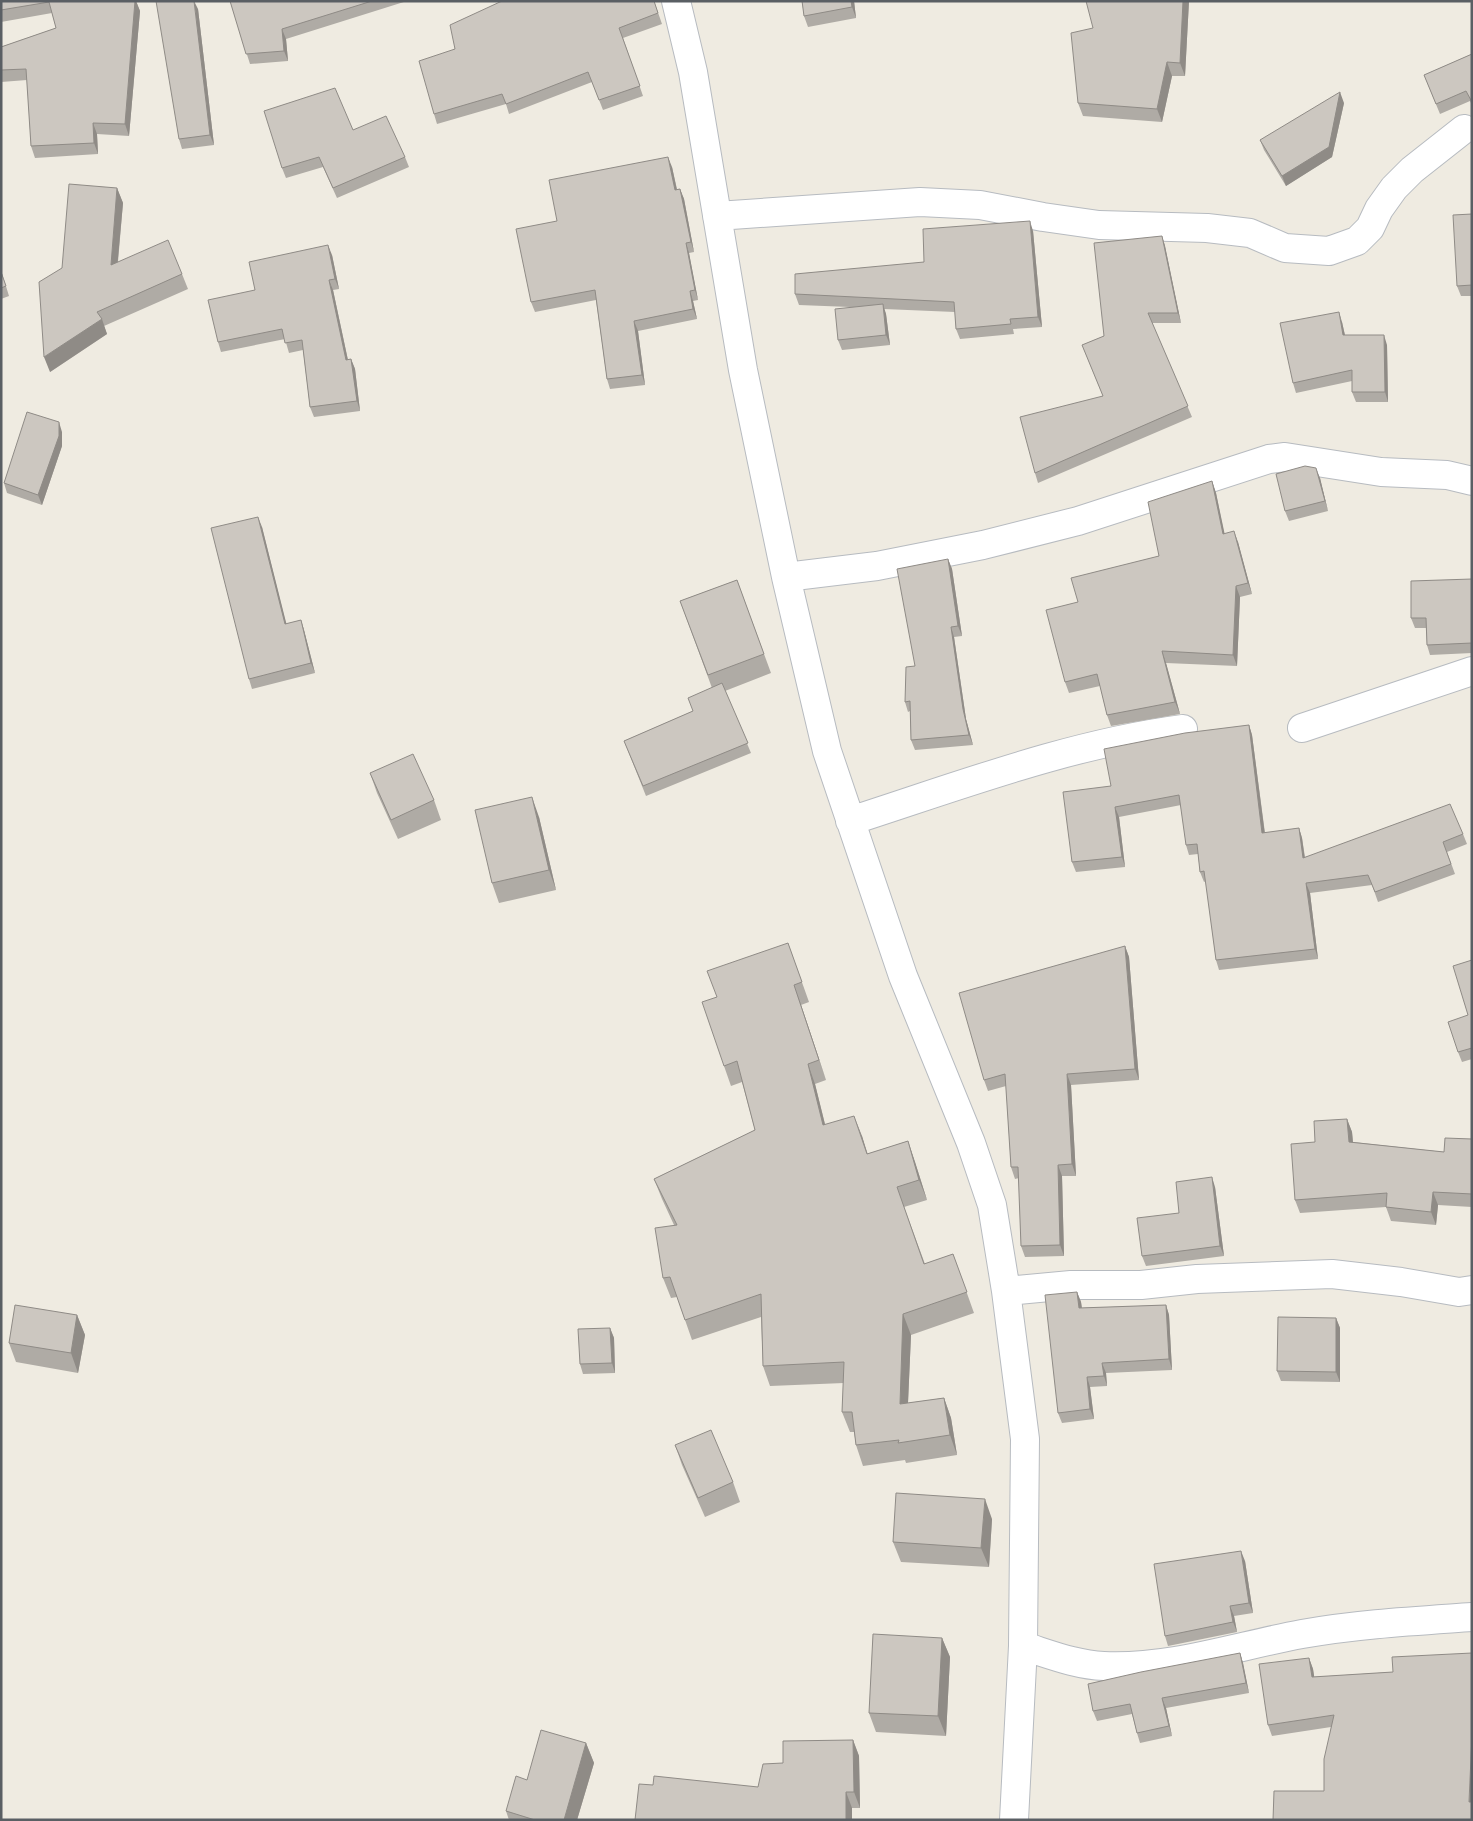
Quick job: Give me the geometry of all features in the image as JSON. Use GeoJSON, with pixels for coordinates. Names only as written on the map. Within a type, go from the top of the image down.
{"type":"FeatureCollection","features":[{"type":"Feature","properties":{"kind":"street"},"geometry":{"type":"LineString","coordinates":[[676,1],[693,72],[743,370],[786,578],[827,751],[904,976],[984,1179],[992,1205],[1006,1291],[1025,1439],[1023,1646],[1014,1820]]}},
{"type":"Feature","properties":{"kind":"street"},"geometry":{"type":"LineString","coordinates":[[717,216],[920,202],[948,203],[980,205],[1099,225],[1198,227],[1250,233],[1285,248],[1330,251],[1357,241],[1370,228],[1379,209],[1394,188],[1412,170],[1464,129]]}},
{"type":"Feature","properties":{"kind":"street"},"geometry":{"type":"LineString","coordinates":[[786,578],[877,566],[983,545],[1078,520],[1268,459],[1285,457],[1340,467],[1418,475],[1447,475],[1472,481]]}},
{"type":"Feature","properties":{"kind":"street"},"geometry":{"type":"LineString","coordinates":[[1302,728],[1472,671]]}},
{"type":"Feature","properties":{"kind":"street"},"geometry":{"type":"LineString","coordinates":[[850,821],[1011,768],[1110,742],[1183,729]]}},
{"type":"Feature","properties":{"kind":"street"},"geometry":{"type":"LineString","coordinates":[[1006,1291],[1071,1285],[1141,1285],[1198,1279],[1332,1274],[1401,1282],[1459,1292],[1472,1290]]}},
{"type":"Feature","properties":{"kind":"street"},"geometry":{"type":"LineString","coordinates":[[1023,1646],[1083,1663],[1104,1666],[1167,1662],[1301,1634],[1358,1625],[1472,1617]]}},
{"type":"Feature","properties":{"kind":"building"},"geometry":{"type":"Polygon","coordinates":[[[1,1],[135,1],[125,124],[93,123],[94,143],[31,146],[26,69],[1,70],[1,47],[56,28],[49,2],[1,10],[1,1]]]}},
{"type":"Feature","properties":{"kind":"building"},"geometry":{"type":"Polygon","coordinates":[[[156,1],[194,1],[210,135],[179,139],[156,1]]]}},
{"type":"Feature","properties":{"kind":"building"},"geometry":{"type":"Polygon","coordinates":[[[230,1],[372,1],[282,29],[284,51],[246,54],[230,1]]]}},
{"type":"Feature","properties":{"kind":"building"},"geometry":{"type":"Polygon","coordinates":[[[502,1],[654,1],[658,13],[619,28],[640,86],[599,100],[588,72],[506,104],[502,94],[434,114],[419,61],[455,49],[450,25],[502,1]]]}},
{"type":"Feature","properties":{"kind":"building"},"geometry":{"type":"Polygon","coordinates":[[[802,1],[851,1],[852,7],[804,16],[802,1]]]}},
{"type":"Feature","properties":{"kind":"building"},"geometry":{"type":"Polygon","coordinates":[[[1086,1],[1183,1],[1180,63],[1167,62],[1157,109],[1078,103],[1071,33],[1093,28],[1086,1]]]}},
{"type":"Feature","properties":{"kind":"building"},"geometry":{"type":"Polygon","coordinates":[[[1472,54],[1472,102],[1466,91],[1436,104],[1424,75],[1472,54]]]}},
{"type":"Feature","properties":{"kind":"building"},"geometry":{"type":"Polygon","coordinates":[[[335,88],[353,130],[386,116],[405,157],[333,188],[319,157],[282,168],[264,111],[335,88]]]}},
{"type":"Feature","properties":{"kind":"building"},"geometry":{"type":"Polygon","coordinates":[[[1340,92],[1329,147],[1282,176],[1260,140],[1340,92]]]}},
{"type":"Feature","properties":{"kind":"building"},"geometry":{"type":"Polygon","coordinates":[[[668,157],[675,190],[680,189],[691,242],[686,243],[695,290],[690,291],[693,309],[634,321],[642,375],[607,379],[595,290],[531,302],[516,229],[557,221],[549,180],[668,157]]]}},
{"type":"Feature","properties":{"kind":"building"},"geometry":{"type":"Polygon","coordinates":[[[69,184],[117,188],[111,265],[168,240],[182,274],[97,312],[102,319],[44,357],[39,282],[62,268],[69,184]]]}},
{"type":"Feature","properties":{"kind":"building"},"geometry":{"type":"Polygon","coordinates":[[[1472,214],[1472,285],[1457,286],[1453,215],[1472,214]]]}},
{"type":"Feature","properties":{"kind":"building"},"geometry":{"type":"Polygon","coordinates":[[[1030,221],[1038,317],[1010,319],[1011,324],[956,329],[954,302],[795,294],[795,274],[924,262],[923,229],[1030,221]]]}},
{"type":"Feature","properties":{"kind":"building"},"geometry":{"type":"Polygon","coordinates":[[[1162,236],[1178,313],[1148,313],[1188,406],[1035,473],[1020,417],[1103,396],[1082,345],[1104,336],[1094,243],[1162,236]]]}},
{"type":"Feature","properties":{"kind":"building"},"geometry":{"type":"Polygon","coordinates":[[[328,245],[335,279],[329,280],[346,360],[351,359],[357,401],[310,407],[302,340],[285,343],[282,329],[218,342],[208,300],[255,290],[249,262],[328,245]]]}},
{"type":"Feature","properties":{"kind":"building"},"geometry":{"type":"Polygon","coordinates":[[[1,272],[6,286],[1,288],[1,272]]]}},
{"type":"Feature","properties":{"kind":"building"},"geometry":{"type":"Polygon","coordinates":[[[883,304],[886,335],[838,340],[835,309],[883,304]]]}},
{"type":"Feature","properties":{"kind":"building"},"geometry":{"type":"Polygon","coordinates":[[[1339,312],[1343,335],[1384,335],[1385,392],[1352,392],[1352,370],[1293,383],[1280,323],[1339,312]]]}},
{"type":"Feature","properties":{"kind":"building"},"geometry":{"type":"Polygon","coordinates":[[[27,412],[59,422],[59,436],[38,495],[4,483],[27,412]]]}},
{"type":"Feature","properties":{"kind":"building"},"geometry":{"type":"Polygon","coordinates":[[[1305,466],[1316,468],[1325,501],[1285,511],[1276,474],[1305,466]]]}},
{"type":"Feature","properties":{"kind":"building"},"geometry":{"type":"Polygon","coordinates":[[[1212,481],[1223,534],[1234,531],[1248,583],[1236,586],[1233,655],[1162,651],[1175,702],[1107,715],[1097,674],[1065,682],[1046,610],[1078,602],[1071,578],[1159,556],[1148,502],[1212,481]]]}},
{"type":"Feature","properties":{"kind":"building"},"geometry":{"type":"Polygon","coordinates":[[[258,517],[285,624],[301,620],[311,663],[249,679],[211,528],[258,517]]]}},
{"type":"Feature","properties":{"kind":"building"},"geometry":{"type":"Polygon","coordinates":[[[948,559],[958,626],[951,627],[963,709],[969,735],[911,740],[910,701],[905,702],[906,667],[915,666],[897,569],[948,559]]]}},
{"type":"Feature","properties":{"kind":"building"},"geometry":{"type":"Polygon","coordinates":[[[1472,579],[1472,643],[1427,645],[1426,618],[1411,618],[1411,581],[1472,579]]]}},
{"type":"Feature","properties":{"kind":"building"},"geometry":{"type":"Polygon","coordinates":[[[737,580],[764,654],[708,675],[680,601],[737,580]]]}},
{"type":"Feature","properties":{"kind":"building"},"geometry":{"type":"Polygon","coordinates":[[[722,683],[748,743],[643,786],[624,741],[693,711],[688,698],[722,683]]]}},
{"type":"Feature","properties":{"kind":"building"},"geometry":{"type":"Polygon","coordinates":[[[1249,725],[1262,833],[1299,828],[1303,858],[1450,804],[1463,834],[1443,842],[1451,864],[1375,892],[1368,875],[1306,883],[1315,949],[1216,960],[1204,871],[1200,872],[1197,844],[1186,845],[1179,795],[1115,807],[1122,857],[1072,862],[1063,792],[1111,786],[1104,749],[1185,733],[1249,725]]]}},
{"type":"Feature","properties":{"kind":"building"},"geometry":{"type":"Polygon","coordinates":[[[413,754],[434,800],[391,820],[370,773],[413,754]]]}},
{"type":"Feature","properties":{"kind":"building"},"geometry":{"type":"Polygon","coordinates":[[[532,797],[549,870],[492,883],[475,810],[532,797]]]}},
{"type":"Feature","properties":{"kind":"building"},"geometry":{"type":"Polygon","coordinates":[[[788,943],[802,982],[794,985],[819,1060],[808,1064],[823,1125],[854,1116],[867,1154],[908,1141],[919,1180],[897,1187],[924,1264],[953,1254],[967,1292],[903,1314],[900,1404],[944,1398],[950,1435],[898,1443],[899,1440],[856,1445],[852,1412],[842,1412],[844,1362],[763,1366],[761,1294],[685,1320],[670,1277],[663,1278],[655,1228],[677,1225],[654,1179],[755,1130],[737,1061],[724,1066],[702,1002],[717,997],[707,971],[788,943]]]}},
{"type":"Feature","properties":{"kind":"building"},"geometry":{"type":"Polygon","coordinates":[[[1125,946],[1135,1069],[1067,1074],[1072,1164],[1058,1165],[1060,1245],[1021,1246],[1018,1167],[1011,1167],[1005,1074],[984,1080],[959,993],[1125,946]]]}},
{"type":"Feature","properties":{"kind":"building"},"geometry":{"type":"Polygon","coordinates":[[[1472,960],[1472,1048],[1458,1052],[1448,1022],[1468,1015],[1453,966],[1472,960]]]}},
{"type":"Feature","properties":{"kind":"building"},"geometry":{"type":"Polygon","coordinates":[[[1347,1119],[1349,1142],[1444,1152],[1445,1138],[1472,1139],[1472,1194],[1433,1192],[1431,1212],[1386,1207],[1387,1193],[1295,1200],[1291,1144],[1315,1142],[1314,1121],[1347,1119]]]}},
{"type":"Feature","properties":{"kind":"building"},"geometry":{"type":"Polygon","coordinates":[[[1212,1177],[1220,1246],[1142,1256],[1137,1218],[1179,1213],[1176,1182],[1212,1177]]]}},
{"type":"Feature","properties":{"kind":"building"},"geometry":{"type":"Polygon","coordinates":[[[1077,1292],[1079,1308],[1166,1305],[1169,1359],[1102,1363],[1104,1376],[1087,1377],[1090,1409],[1058,1413],[1045,1295],[1077,1292]]]}},
{"type":"Feature","properties":{"kind":"building"},"geometry":{"type":"Polygon","coordinates":[[[15,1305],[77,1315],[71,1353],[9,1343],[15,1305]]]}},
{"type":"Feature","properties":{"kind":"building"},"geometry":{"type":"Polygon","coordinates":[[[1278,1317],[1336,1318],[1336,1372],[1277,1371],[1278,1317]]]}},
{"type":"Feature","properties":{"kind":"building"},"geometry":{"type":"Polygon","coordinates":[[[610,1328],[612,1363],[580,1364],[578,1329],[610,1328]]]}},
{"type":"Feature","properties":{"kind":"building"},"geometry":{"type":"Polygon","coordinates":[[[711,1430],[733,1482],[698,1498],[675,1445],[711,1430]]]}},
{"type":"Feature","properties":{"kind":"building"},"geometry":{"type":"Polygon","coordinates":[[[896,1493],[985,1499],[981,1548],[893,1542],[896,1493]]]}},
{"type":"Feature","properties":{"kind":"building"},"geometry":{"type":"Polygon","coordinates":[[[1241,1551],[1249,1603],[1230,1606],[1233,1622],[1165,1636],[1154,1564],[1241,1551]]]}},
{"type":"Feature","properties":{"kind":"building"},"geometry":{"type":"Polygon","coordinates":[[[873,1634],[942,1638],[938,1716],[869,1713],[873,1634]]]}},
{"type":"Feature","properties":{"kind":"building"},"geometry":{"type":"Polygon","coordinates":[[[1240,1653],[1246,1683],[1162,1698],[1169,1726],[1137,1733],[1130,1704],[1093,1711],[1088,1684],[1240,1653]]]}},
{"type":"Feature","properties":{"kind":"building"},"geometry":{"type":"Polygon","coordinates":[[[1472,1653],[1472,1735],[1469,1802],[1472,1802],[1472,1820],[1273,1820],[1274,1791],[1324,1791],[1324,1759],[1334,1715],[1268,1725],[1259,1664],[1309,1658],[1312,1677],[1393,1672],[1392,1657],[1472,1653]]]}},
{"type":"Feature","properties":{"kind":"building"},"geometry":{"type":"Polygon","coordinates":[[[541,1730],[586,1743],[564,1820],[535,1820],[506,1811],[516,1776],[527,1780],[541,1730]]]}},
{"type":"Feature","properties":{"kind":"building"},"geometry":{"type":"Polygon","coordinates":[[[853,1740],[854,1792],[846,1792],[846,1820],[635,1820],[639,1784],[653,1785],[654,1776],[758,1787],[763,1764],[783,1763],[783,1741],[853,1740]]]}}]}
